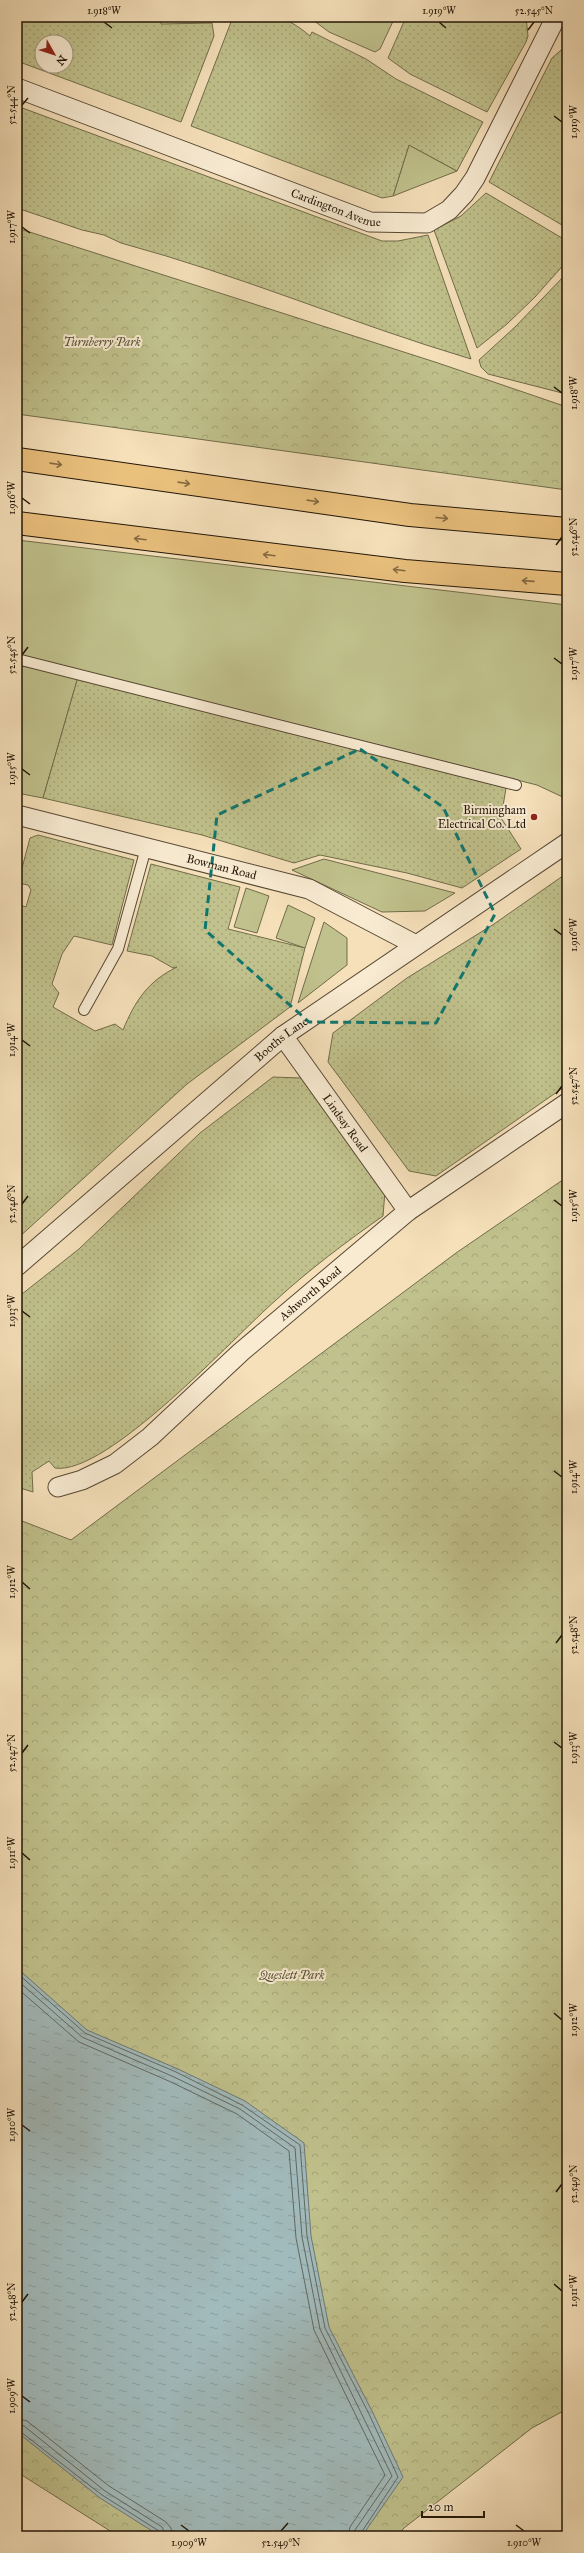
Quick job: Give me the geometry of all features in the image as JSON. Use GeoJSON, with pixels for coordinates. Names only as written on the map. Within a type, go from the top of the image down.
{"type":"FeatureCollection","features":[{"type":"Feature","properties":{"kind":"highway"},"geometry":{"type":"LineString","coordinates":[[17,459],[410,515],[567,528]]}},
{"type":"Feature","properties":{"kind":"highway"},"geometry":{"type":"LineString","coordinates":[[17,524],[406,571],[567,584]]}},
{"type":"Feature","properties":{"kind":"street","name":"Cardington Avenue"},"geometry":{"type":"LineString","coordinates":[[17,88],[370,222],[427,223],[449,210],[475,178],[556,17]]}},
{"type":"Feature","properties":{"kind":"street","name":"Bowman Road"},"geometry":{"type":"LineString","coordinates":[[17,815],[309,889],[416,944]]}},
{"type":"Feature","properties":{"kind":"street","name":"Booths Lane"},"geometry":{"type":"LineString","coordinates":[[17,1266],[283,1036],[416,944],[567,843]]}},
{"type":"Feature","properties":{"kind":"street","name":"Lindsay Road"},"geometry":{"type":"LineString","coordinates":[[283,1036],[408,1211]]}},
{"type":"Feature","properties":{"kind":"street","name":"Ashworth Road"},"geometry":{"type":"LineString","coordinates":[[58,1486],[82,1480],[115,1464],[150,1437],[241,1352],[408,1211],[567,1103]]}},
{"type":"Feature","properties":{"kind":"lane"},"geometry":{"type":"LineString","coordinates":[[17,659],[516,785]]}},
{"type":"Feature","properties":{"kind":"lane"},"geometry":{"type":"LineString","coordinates":[[84,1010],[118,949],[146,848]]}},
{"type":"Feature","properties":{"kind":"highlighted area"},"geometry":{"type":"Polygon","coordinates":[[[360,749],[443,807],[495,914],[436,1023],[309,1022],[205,930],[217,815],[360,749]]]}},
{"type":"Feature","properties":{"kind":"green space"},"geometry":{"type":"Polygon","coordinates":[[[17,17],[162,17],[161,24],[212,23],[214,36],[181,122],[52,74],[74,74],[74,34],[34,34],[34,67],[17,61],[17,17]]]}},
{"type":"Feature","properties":{"kind":"green space"},"geometry":{"type":"Polygon","coordinates":[[[269,17],[286,20],[310,36],[312,32],[366,59],[396,79],[483,122],[457,171],[409,145],[393,196],[382,198],[191,126],[231,22],[269,17]]]}},
{"type":"Feature","properties":{"kind":"green space"},"geometry":{"type":"Polygon","coordinates":[[[309,17],[395,17],[380,49],[375,52],[329,32],[309,17]]]}},
{"type":"Feature","properties":{"kind":"green space"},"geometry":{"type":"Polygon","coordinates":[[[406,17],[526,17],[528,36],[526,42],[487,112],[410,74],[388,58],[406,17]]]}},
{"type":"Feature","properties":{"kind":"green space"},"geometry":{"type":"Polygon","coordinates":[[[567,45],[567,228],[489,182],[552,58],[567,45]]]}},
{"type":"Feature","properties":{"kind":"green space"},"geometry":{"type":"Polygon","coordinates":[[[17,106],[382,241],[398,241],[428,235],[471,359],[383,331],[209,270],[121,243],[104,235],[82,230],[17,208],[17,106]]]}},
{"type":"Feature","properties":{"kind":"green space"},"geometry":{"type":"Polygon","coordinates":[[[409,145],[457,171],[393,196],[409,145]]]}},
{"type":"Feature","properties":{"kind":"green space"},"geometry":{"type":"Polygon","coordinates":[[[486,193],[567,241],[567,261],[535,297],[507,324],[477,348],[434,230],[461,216],[486,193]]]}},
{"type":"Feature","properties":{"kind":"green space","name":"Turnberry Park"},"geometry":{"type":"Polygon","coordinates":[[[17,228],[438,363],[567,407],[567,490],[17,414],[17,228]]]}},
{"type":"Feature","properties":{"kind":"green space"},"geometry":{"type":"Polygon","coordinates":[[[567,273],[566,394],[488,374],[481,367],[479,360],[515,327],[567,273]]]}},
{"type":"Feature","properties":{"kind":"green space"},"geometry":{"type":"Polygon","coordinates":[[[17,540],[567,605],[567,799],[537,785],[17,654],[17,540]]]}},
{"type":"Feature","properties":{"kind":"green space"},"geometry":{"type":"Polygon","coordinates":[[[17,665],[78,677],[43,798],[17,793],[17,665]]]}},
{"type":"Feature","properties":{"kind":"green space"},"geometry":{"type":"Polygon","coordinates":[[[78,677],[506,788],[501,818],[521,849],[462,888],[407,873],[320,855],[294,863],[202,835],[43,798],[78,677]]]}},
{"type":"Feature","properties":{"kind":"green space"},"geometry":{"type":"Polygon","coordinates":[[[38,835],[134,860],[112,945],[74,936],[62,954],[52,984],[59,993],[53,1007],[95,1031],[115,1024],[123,1030],[132,1010],[150,985],[177,967],[173,968],[152,956],[127,951],[151,864],[240,887],[228,929],[305,948],[290,1007],[187,1084],[17,1239],[17,904],[26,907],[31,890],[28,885],[18,883],[30,838],[38,835]]]}},
{"type":"Feature","properties":{"kind":"green space"},"geometry":{"type":"Polygon","coordinates":[[[324,859],[455,893],[425,911],[382,912],[292,870],[324,859]]]}},
{"type":"Feature","properties":{"kind":"green space"},"geometry":{"type":"Polygon","coordinates":[[[567,873],[567,1085],[436,1176],[409,1171],[328,1062],[333,1033],[407,978],[494,924],[567,873]]]}},
{"type":"Feature","properties":{"kind":"green space"},"geometry":{"type":"Polygon","coordinates":[[[246,888],[269,896],[257,933],[234,927],[246,888]]]}},
{"type":"Feature","properties":{"kind":"green space"},"geometry":{"type":"Polygon","coordinates":[[[288,905],[315,918],[305,948],[276,938],[288,905]]]}},
{"type":"Feature","properties":{"kind":"green space"},"geometry":{"type":"Polygon","coordinates":[[[324,922],[347,938],[347,965],[298,1003],[324,922]]]}},
{"type":"Feature","properties":{"kind":"green space"},"geometry":{"type":"Polygon","coordinates":[[[273,1077],[301,1078],[385,1191],[383,1216],[302,1277],[202,1371],[137,1428],[106,1450],[78,1465],[55,1468],[49,1461],[32,1472],[33,1492],[17,1487],[17,1298],[79,1249],[200,1133],[273,1077]]]}},
{"type":"Feature","properties":{"kind":"green space","name":"Queslett Park"},"geometry":{"type":"Polygon","coordinates":[[[567,1177],[567,2409],[532,2428],[404,2528],[397,2536],[118,2536],[17,2472],[17,1519],[71,1540],[456,1253],[567,1177]]]}},
{"type":"Feature","properties":{"kind":"water"},"geometry":{"type":"Polygon","coordinates":[[[17,1968],[87,2030],[178,2069],[245,2101],[304,2143],[311,2236],[329,2327],[373,2413],[403,2477],[362,2536],[160,2536],[100,2498],[17,2432],[17,1968]]]}},
{"type":"Feature","properties":{"kind":"place","name":"Birmingham Electrical Co. Ltd"},"geometry":{"type":"Point","coordinates":[534,817]}}]}
